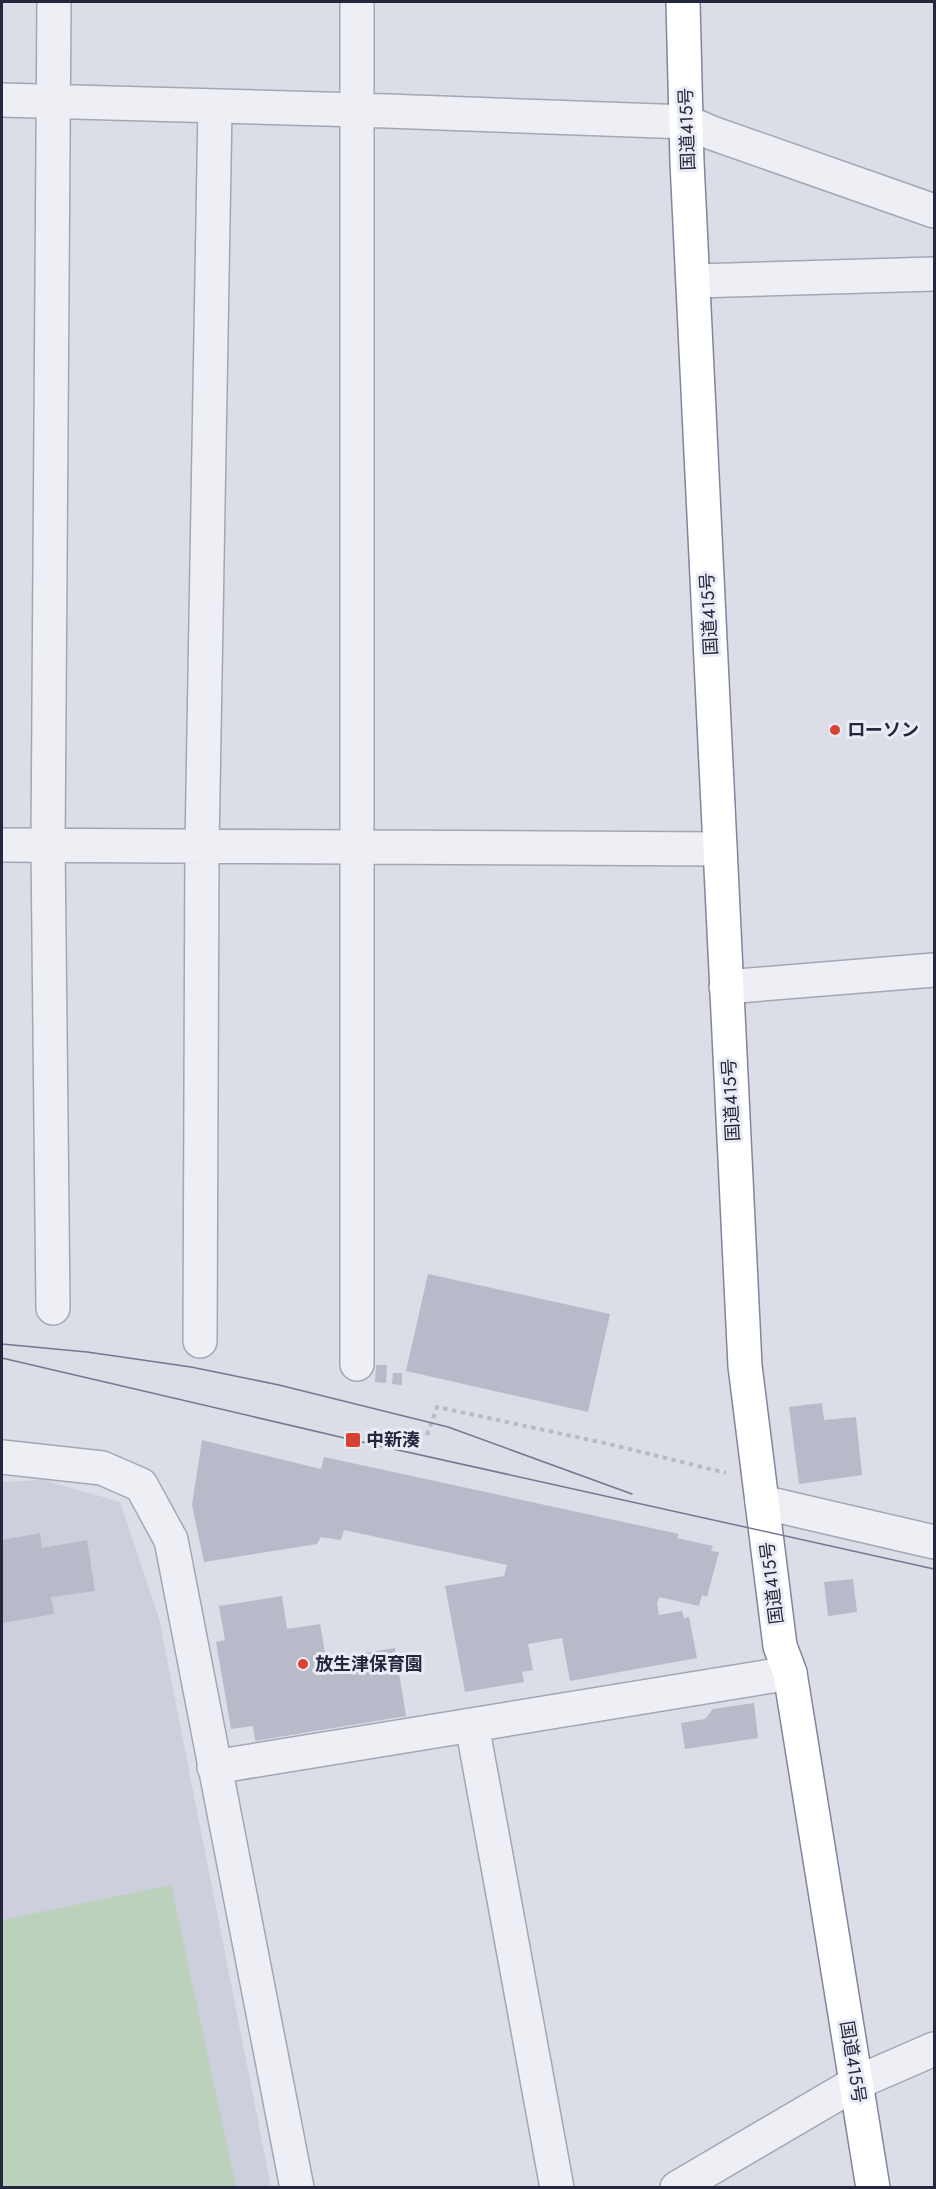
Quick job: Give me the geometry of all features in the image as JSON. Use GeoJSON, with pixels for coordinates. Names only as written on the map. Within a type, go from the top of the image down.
{"type":"FeatureCollection","features":[{"type":"Feature","properties":{"kind":"highway","name":"国道415号"},"geometry":{"type":"LineString","coordinates":[[682,2],[745,1366],[780,1646],[790,1673],[873,2187]]}},
{"type":"Feature","properties":{"kind":"street"},"geometry":{"type":"LineString","coordinates":[[53,1308],[48,846],[54,2]]}},
{"type":"Feature","properties":{"kind":"street"},"geometry":{"type":"LineString","coordinates":[[357,2],[359,110],[357,1364]]}},
{"type":"Feature","properties":{"kind":"street"},"geometry":{"type":"LineString","coordinates":[[2,100],[687,122],[712,133],[934,211]]}},
{"type":"Feature","properties":{"kind":"street"},"geometry":{"type":"LineString","coordinates":[[200,1341],[202,847],[215,106]]}},
{"type":"Feature","properties":{"kind":"street"},"geometry":{"type":"LineString","coordinates":[[694,281],[934,274]]}},
{"type":"Feature","properties":{"kind":"street"},"geometry":{"type":"LineString","coordinates":[[2,845],[720,849]]}},
{"type":"Feature","properties":{"kind":"street"},"geometry":{"type":"LineString","coordinates":[[726,987],[934,970]]}},
{"type":"Feature","properties":{"kind":"street"},"geometry":{"type":"LineString","coordinates":[[2,1457],[102,1468],[141,1485],[171,1540],[297,2187]]}},
{"type":"Feature","properties":{"kind":"street"},"geometry":{"type":"LineString","coordinates":[[762,1503],[934,1542]]}},
{"type":"Feature","properties":{"kind":"street"},"geometry":{"type":"LineString","coordinates":[[214,1767],[790,1673]]}},
{"type":"Feature","properties":{"kind":"street"},"geometry":{"type":"LineString","coordinates":[[472,1725],[557,2187]]}},
{"type":"Feature","properties":{"kind":"street"},"geometry":{"type":"LineString","coordinates":[[677,2187],[856,2083],[934,2049]]}},
{"type":"Feature","properties":{"kind":"path"},"geometry":{"type":"LineString","coordinates":[[427,1435],[436,1407],[609,1444],[733,1475]]}},
{"type":"Feature","properties":{"kind":"shaded area"},"geometry":{"type":"Polygon","coordinates":[[[43,1480],[120,1502],[159,1618],[271,2187],[2,2187],[2,1482],[43,1480]]]}},
{"type":"Feature","properties":{"kind":"green space"},"geometry":{"type":"Polygon","coordinates":[[[171,1885],[236,2187],[2,2187],[2,1920],[171,1885]]]}},
{"type":"Feature","properties":{"kind":"building"},"geometry":{"type":"Polygon","coordinates":[[[428,1274],[610,1314],[588,1412],[406,1371],[428,1274]]]}},
{"type":"Feature","properties":{"kind":"building"},"geometry":{"type":"Polygon","coordinates":[[[376,1365],[387,1365],[386,1383],[375,1382],[376,1365]]]}},
{"type":"Feature","properties":{"kind":"building"},"geometry":{"type":"Polygon","coordinates":[[[393,1373],[402,1373],[402,1385],[392,1384],[393,1373]]]}},
{"type":"Feature","properties":{"kind":"building"},"geometry":{"type":"Polygon","coordinates":[[[822,1403],[824,1420],[856,1417],[862,1475],[799,1484],[789,1407],[822,1403]]]}},
{"type":"Feature","properties":{"kind":"building"},"geometry":{"type":"Polygon","coordinates":[[[202,1440],[321,1469],[324,1457],[679,1534],[677,1538],[713,1546],[711,1551],[719,1552],[707,1597],[702,1595],[699,1606],[659,1597],[657,1604],[659,1615],[682,1611],[684,1618],[689,1617],[697,1658],[570,1681],[562,1638],[528,1644],[533,1670],[522,1672],[524,1682],[465,1692],[445,1586],[504,1576],[507,1565],[344,1530],[341,1540],[321,1537],[317,1544],[204,1562],[192,1505],[202,1440]]]}},
{"type":"Feature","properties":{"kind":"building"},"geometry":{"type":"Polygon","coordinates":[[[40,1533],[42,1548],[87,1540],[95,1591],[51,1597],[54,1614],[2,1623],[2,1540],[40,1533]]]}},
{"type":"Feature","properties":{"kind":"building"},"geometry":{"type":"Polygon","coordinates":[[[853,1579],[857,1612],[828,1616],[824,1582],[853,1579]]]}},
{"type":"Feature","properties":{"kind":"building"},"geometry":{"type":"Polygon","coordinates":[[[282,1596],[287,1629],[320,1624],[326,1659],[395,1648],[406,1716],[255,1741],[253,1726],[231,1729],[216,1642],[225,1640],[219,1606],[282,1596]]]}},
{"type":"Feature","properties":{"kind":"building"},"geometry":{"type":"Polygon","coordinates":[[[754,1703],[758,1738],[685,1749],[681,1723],[705,1719],[713,1709],[754,1703]]]}},
{"type":"Feature","properties":{"kind":"tram line"},"geometry":{"type":"LineString","coordinates":[[2,1344],[87,1352],[191,1367],[279,1385],[448,1427],[632,1494]]}},
{"type":"Feature","properties":{"kind":"tram line"},"geometry":{"type":"LineString","coordinates":[[2,1358],[353,1440],[934,1569]]}},
{"type":"Feature","properties":{"kind":"place","name":"ローソン"},"geometry":{"type":"Point","coordinates":[835,730]}},
{"type":"Feature","properties":{"kind":"place","name":"中新湊"},"geometry":{"type":"Point","coordinates":[353,1440]}},
{"type":"Feature","properties":{"kind":"place","name":"放生津保育園"},"geometry":{"type":"Point","coordinates":[303,1664]}}]}
